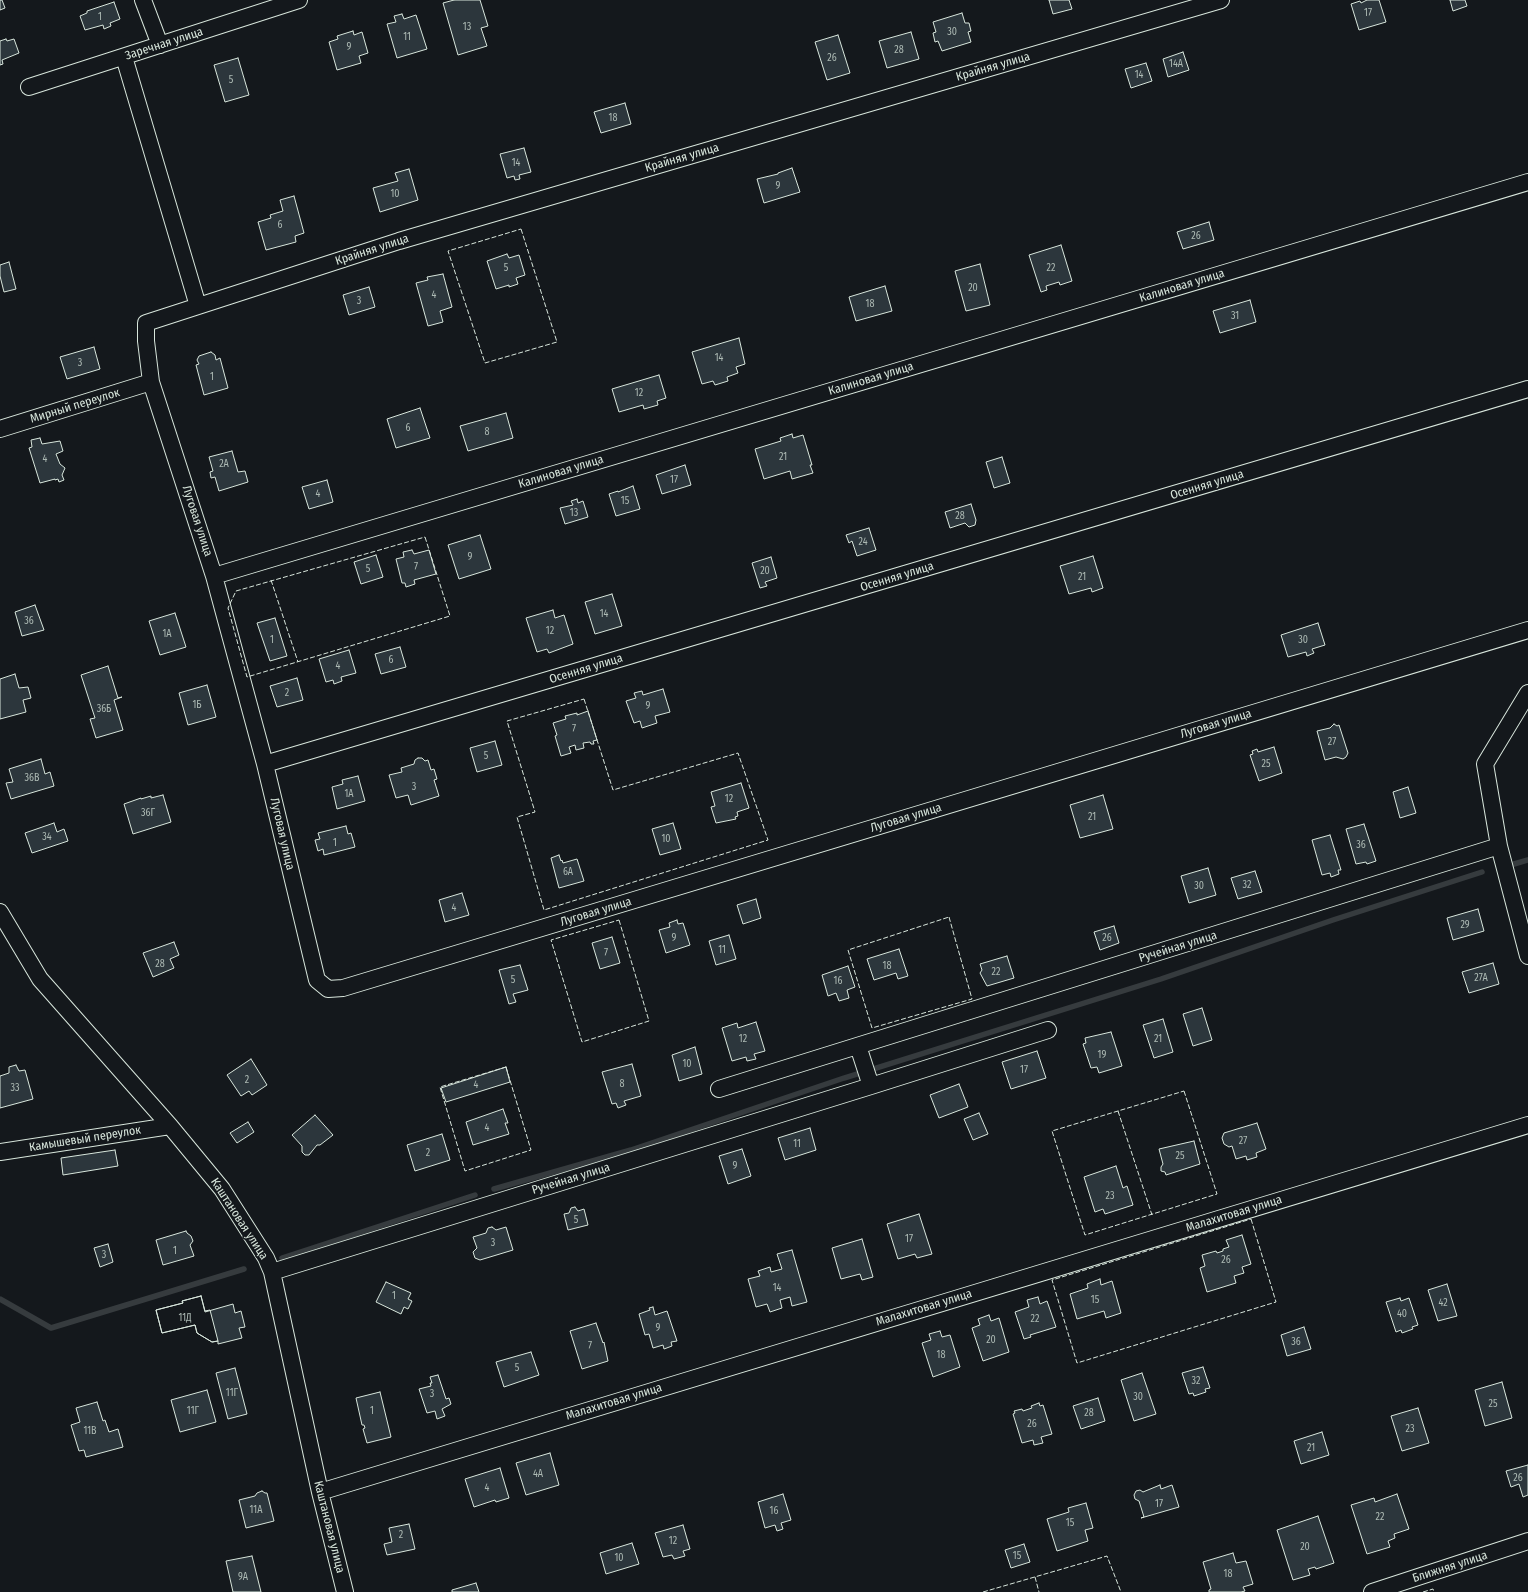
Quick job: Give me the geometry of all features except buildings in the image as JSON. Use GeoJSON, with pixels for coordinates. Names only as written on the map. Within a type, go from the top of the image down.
{"type":"FeatureCollection","features":[{"type":"Feature","properties":{"kind":"street"},"geometry":{"type":"LineString","coordinates":[[143,0],[160,46]]}},
{"type":"Feature","properties":{"kind":"street","name":"Заречная улица"},"geometry":{"type":"LineString","coordinates":[[29,87],[299,0]]}},
{"type":"Feature","properties":{"kind":"street","name":"Крайняя улица"},"geometry":{"type":"LineString","coordinates":[[146,323],[398,241],[1221,0]]}},
{"type":"Feature","properties":{"kind":"street"},"geometry":{"type":"LineString","coordinates":[[124,57],[198,306]]}},
{"type":"Feature","properties":{"kind":"street","name":"Калиновая улица"},"geometry":{"type":"LineString","coordinates":[[214,576],[1528,182]]}},
{"type":"Feature","properties":{"kind":"street","name":"Луговая улица"},"geometry":{"type":"LineString","coordinates":[[146,323],[146,341],[151,382],[214,576],[265,764],[317,980],[328,989],[343,988],[1528,630]]}},
{"type":"Feature","properties":{"kind":"street","name":"Мирный переулок"},"geometry":{"type":"LineString","coordinates":[[0,429],[151,382]]}},
{"type":"Feature","properties":{"kind":"street","name":"Осенняя улица"},"geometry":{"type":"LineString","coordinates":[[265,764],[1528,389]]}},
{"type":"Feature","properties":{"kind":"street"},"geometry":{"type":"LineString","coordinates":[[1528,693],[1485,764],[1499,846],[1528,956]]}},
{"type":"Feature","properties":{"kind":"street","name":"Ручейная улица"},"geometry":{"type":"LineString","coordinates":[[719,1089],[1499,846]]}},
{"type":"Feature","properties":{"kind":"street","name":"Каштановая улица"},"geometry":{"type":"LineString","coordinates":[[0,912],[40,979],[170,1126],[222,1189],[266,1258],[272,1272],[320,1492],[345,1592]]}},
{"type":"Feature","properties":{"kind":"street","name":"Ручейная улица"},"geometry":{"type":"LineString","coordinates":[[272,1272],[1048,1030]]}},
{"type":"Feature","properties":{"kind":"street"},"geometry":{"type":"LineString","coordinates":[[858,1046],[871,1086]]}},
{"type":"Feature","properties":{"kind":"street","name":"Малахитовая улица"},"geometry":{"type":"LineString","coordinates":[[320,1492],[1528,1125]]}},
{"type":"Feature","properties":{"kind":"street","name":"Камышевый переулок"},"geometry":{"type":"LineString","coordinates":[[0,1152],[170,1126]]}},
{"type":"Feature","properties":{"kind":"street","name":"Ближняя улица"},"geometry":{"type":"LineString","coordinates":[[1372,1592],[1528,1542]]}},
{"type":"Feature","properties":{"kind":"waterway"},"geometry":{"type":"LineString","coordinates":[[1514,864],[1528,860]]}},
{"type":"Feature","properties":{"kind":"waterway"},"geometry":{"type":"LineString","coordinates":[[494,1189],[631,1150],[844,1078],[1161,979],[1333,920],[1482,872]]}},
{"type":"Feature","properties":{"kind":"waterway"},"geometry":{"type":"LineString","coordinates":[[282,1258],[475,1195]]}},
{"type":"Feature","properties":{"kind":"waterway"},"geometry":{"type":"LineString","coordinates":[[0,1299],[51,1328],[244,1269]]}},
{"type":"Feature","properties":{"kind":"fence"},"geometry":{"type":"LineString","coordinates":[[521,229],[557,342],[485,363],[448,251],[521,229]]}},
{"type":"Feature","properties":{"kind":"fence"},"geometry":{"type":"LineString","coordinates":[[425,537],[450,616],[247,677],[228,608],[236,591],[425,537]]}},
{"type":"Feature","properties":{"kind":"fence"},"geometry":{"type":"LineString","coordinates":[[271,580],[298,662]]}},
{"type":"Feature","properties":{"kind":"fence"},"geometry":{"type":"LineString","coordinates":[[584,699],[613,790],[738,753],[768,840],[544,910],[517,817],[535,812],[507,721],[584,699]]}},
{"type":"Feature","properties":{"kind":"fence"},"geometry":{"type":"LineString","coordinates":[[949,917],[972,999],[872,1028],[848,950],[949,917]]}},
{"type":"Feature","properties":{"kind":"fence"},"geometry":{"type":"LineString","coordinates":[[619,920],[649,1021],[582,1042],[551,940],[619,920]]}},
{"type":"Feature","properties":{"kind":"fence"},"geometry":{"type":"LineString","coordinates":[[506,1067],[531,1150],[465,1171],[440,1087],[506,1067]]}},
{"type":"Feature","properties":{"kind":"fence"},"geometry":{"type":"LineString","coordinates":[[1184,1091],[1217,1194],[1085,1235],[1052,1131],[1184,1091]]}},
{"type":"Feature","properties":{"kind":"fence"},"geometry":{"type":"LineString","coordinates":[[1118,1111],[1152,1215]]}},
{"type":"Feature","properties":{"kind":"fence"},"geometry":{"type":"LineString","coordinates":[[1251,1219],[1276,1302],[1077,1363],[1052,1280],[1251,1219]]}},
{"type":"Feature","properties":{"kind":"fence"},"geometry":{"type":"LineString","coordinates":[[983,1592],[1107,1556],[1121,1592]]}},
{"type":"Feature","properties":{"kind":"fence"},"geometry":{"type":"LineString","coordinates":[[1035,1577],[1039,1592]]}},
{"type":"Feature","properties":{"kind":"fence"},"geometry":{"type":"LineString","coordinates":[[1423,1592],[1433,1589],[1434,1592]]}}]}
